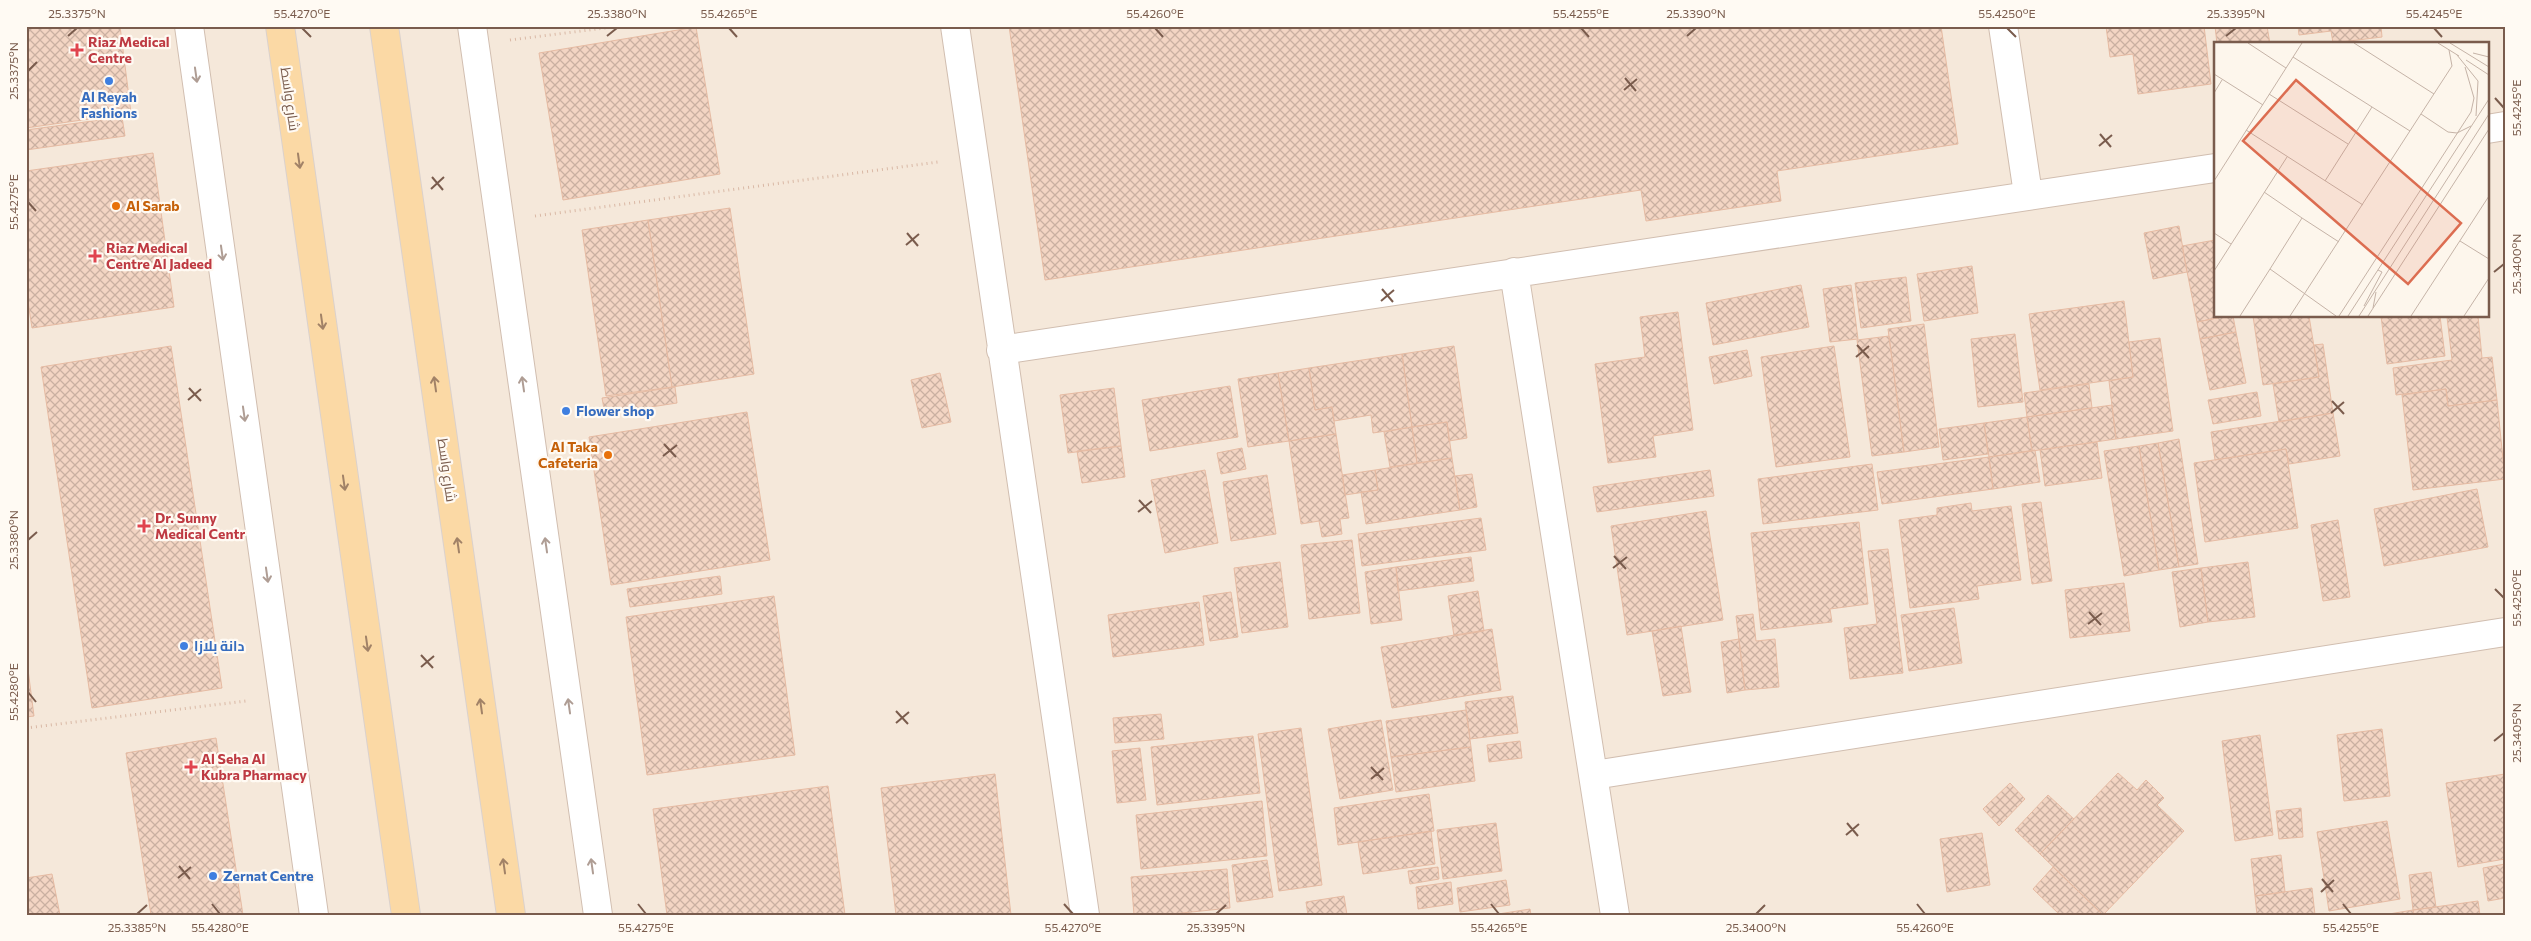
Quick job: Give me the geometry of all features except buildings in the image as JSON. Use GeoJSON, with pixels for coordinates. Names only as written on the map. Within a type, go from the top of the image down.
{"type":"FeatureCollection","features":[{"type":"Feature","properties":{"kind":"main road","name":"شارع واسط"},"geometry":{"type":"LineString","coordinates":[[280,26],[406,915]]}},
{"type":"Feature","properties":{"kind":"main road","name":"شارع واسط"},"geometry":{"type":"LineString","coordinates":[[384,26],[511,915]]}},
{"type":"Feature","properties":{"kind":"street"},"geometry":{"type":"LineString","coordinates":[[190,26],[314,915]]}},
{"type":"Feature","properties":{"kind":"street"},"geometry":{"type":"LineString","coordinates":[[955,26],[1085,915]]}},
{"type":"Feature","properties":{"kind":"street"},"geometry":{"type":"LineString","coordinates":[[2003,26],[2028,194]]}},
{"type":"Feature","properties":{"kind":"street"},"geometry":{"type":"LineString","coordinates":[[474,36],[598,915]]}},
{"type":"Feature","properties":{"kind":"street"},"geometry":{"type":"LineString","coordinates":[[2488,129],[2505,126]]}},
{"type":"Feature","properties":{"kind":"street"},"geometry":{"type":"LineString","coordinates":[[1001,350],[2028,194],[2214,168]]}},
{"type":"Feature","properties":{"kind":"street"},"geometry":{"type":"LineString","coordinates":[[1514,272],[1615,915]]}},
{"type":"Feature","properties":{"kind":"street"},"geometry":{"type":"LineString","coordinates":[[1594,775],[2505,632]]}},
{"type":"Feature","properties":{"kind":"path"},"geometry":{"type":"LineString","coordinates":[[474,36],[621,26]]}},
{"type":"Feature","properties":{"kind":"path"},"geometry":{"type":"LineString","coordinates":[[500,221],[974,157]]}},
{"type":"Feature","properties":{"kind":"path"},"geometry":{"type":"LineString","coordinates":[[26,728],[284,696]]}},
{"type":"Feature","properties":{"kind":"shaded area"},"geometry":{"type":"Polygon","coordinates":[[[26,26],[2505,26],[2505,915],[26,915],[26,26]]]}},
{"type":"Feature","properties":{"kind":"place","name":"Riaz Medical Centre"},"geometry":{"type":"Point","coordinates":[77,50]}},
{"type":"Feature","properties":{"kind":"place","name":"Al Reyah Fashions"},"geometry":{"type":"Point","coordinates":[109,81]}},
{"type":"Feature","properties":{"kind":"place","name":"Al Sarab"},"geometry":{"type":"Point","coordinates":[116,206]}},
{"type":"Feature","properties":{"kind":"place","name":"Riaz Medical Centre Al Jadeed"},"geometry":{"type":"Point","coordinates":[95,256]}},
{"type":"Feature","properties":{"kind":"place","name":"Flower shop"},"geometry":{"type":"Point","coordinates":[566,411]}},
{"type":"Feature","properties":{"kind":"place","name":"Al Taka Cafeteria"},"geometry":{"type":"Point","coordinates":[608,455]}},
{"type":"Feature","properties":{"kind":"place","name":"Dr. Sunny Medical Centr"},"geometry":{"type":"Point","coordinates":[144,526]}},
{"type":"Feature","properties":{"kind":"place","name":"دانة بلازا"},"geometry":{"type":"Point","coordinates":[184,646]}},
{"type":"Feature","properties":{"kind":"place","name":"Al Seha Al Kubra Pharmacy"},"geometry":{"type":"Point","coordinates":[191,767]}},
{"type":"Feature","properties":{"kind":"place","name":"Zernat Centre"},"geometry":{"type":"Point","coordinates":[213,876]}}]}
